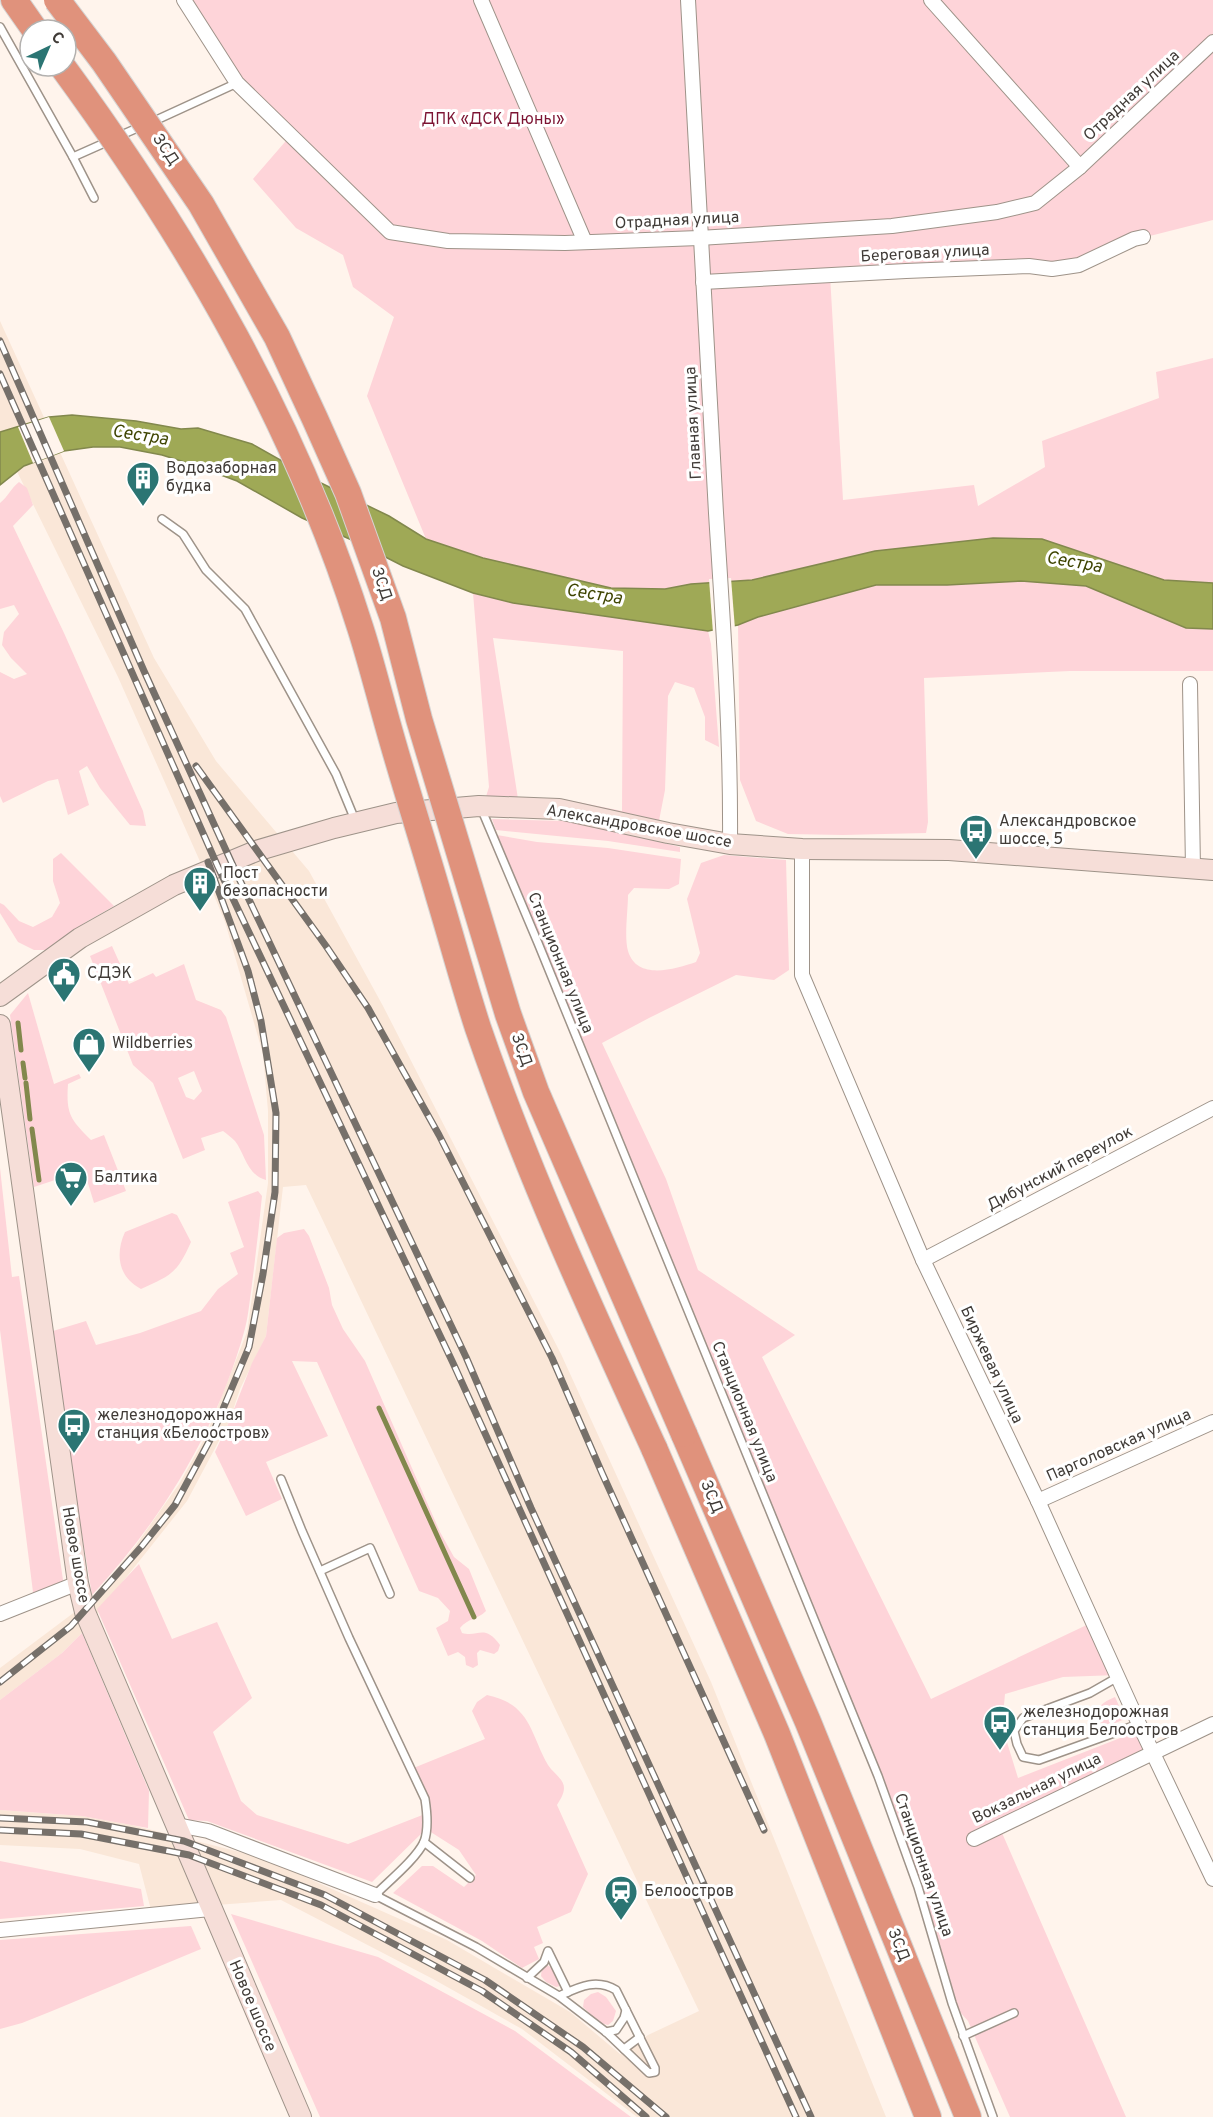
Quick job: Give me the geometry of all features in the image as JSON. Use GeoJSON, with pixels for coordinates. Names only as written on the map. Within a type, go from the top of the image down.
{"type":"FeatureCollection","features":[{"type":"Feature","properties":{"kind":"highway","name":"ЗСД"},"geometry":{"type":"LineString","coordinates":[[57,0],[104,62],[201,204],[277,337],[348,494],[393,618],[419,719],[508,1014],[536,1092],[807,1722],[968,2117]]}},
{"type":"Feature","properties":{"kind":"highway","name":"ЗСД"},"geometry":{"type":"LineString","coordinates":[[70,78],[169,221],[208,286],[284,431],[314,501],[361,627],[473,1012],[505,1104],[777,1734],[928,2117]]}},
{"type":"Feature","properties":{"kind":"street","name":"Отрадная улица"},"geometry":{"type":"LineString","coordinates":[[184,0],[237,83],[390,231],[447,241],[585,242],[699,238],[892,226],[997,212],[1035,203],[1080,168],[1213,42]]}},
{"type":"Feature","properties":{"kind":"street"},"geometry":{"type":"LineString","coordinates":[[481,0],[585,242]]}},
{"type":"Feature","properties":{"kind":"street","name":"Главная улица"},"geometry":{"type":"LineString","coordinates":[[688,0],[699,238],[725,644],[730,844]]}},
{"type":"Feature","properties":{"kind":"street"},"geometry":{"type":"LineString","coordinates":[[931,0],[1080,168]]}},
{"type":"Feature","properties":{"kind":"street","name":"Береговая улица"},"geometry":{"type":"LineString","coordinates":[[703,282],[1029,266],[1052,269],[1079,265],[1143,237]]}},
{"type":"Feature","properties":{"kind":"street"},"geometry":{"type":"LineString","coordinates":[[1190,684],[1193,869]]}},
{"type":"Feature","properties":{"kind":"street","name":"Александровское шоссе"},"geometry":{"type":"LineString","coordinates":[[0,996],[80,938],[174,885],[256,851],[396,813],[479,806],[559,809],[730,844],[802,849],[949,850],[1213,870]]}},
{"type":"Feature","properties":{"kind":"street","name":"Биржевая улица"},"geometry":{"type":"LineString","coordinates":[[802,849],[802,975],[923,1260],[1213,1878]]}},
{"type":"Feature","properties":{"kind":"street","name":"Новое шоссе"},"geometry":{"type":"LineString","coordinates":[[0,1025],[78,1583],[85,1612],[177,1825],[210,1909],[301,2117]]}},
{"type":"Feature","properties":{"kind":"street","name":"Дибунский переулок"},"geometry":{"type":"LineString","coordinates":[[923,1260],[1213,1108]]}},
{"type":"Feature","properties":{"kind":"street","name":"Парголовская улица"},"geometry":{"type":"LineString","coordinates":[[1038,1501],[1213,1422]]}},
{"type":"Feature","properties":{"kind":"street"},"geometry":{"type":"LineString","coordinates":[[0,1614],[78,1583]]}},
{"type":"Feature","properties":{"kind":"street","name":"Вокзальная улица"},"geometry":{"type":"LineString","coordinates":[[974,1839],[1152,1751],[1213,1724]]}},
{"type":"Feature","properties":{"kind":"street"},"geometry":{"type":"LineString","coordinates":[[177,1825],[208,1831],[375,1895]]}},
{"type":"Feature","properties":{"kind":"street"},"geometry":{"type":"LineString","coordinates":[[0,1930],[210,1909]]}},
{"type":"Feature","properties":{"kind":"lane"},"geometry":{"type":"LineString","coordinates":[[0,27],[94,198]]}},
{"type":"Feature","properties":{"kind":"lane"},"geometry":{"type":"LineString","coordinates":[[73,157],[237,83]]}},
{"type":"Feature","properties":{"kind":"lane"},"geometry":{"type":"LineString","coordinates":[[162,519],[183,534],[206,570],[245,609],[336,774],[356,822]]}},
{"type":"Feature","properties":{"kind":"lane","name":"Станционная улица"},"geometry":{"type":"LineString","coordinates":[[479,806],[502,857],[881,1784],[918,1887],[963,2036],[993,2117]]}},
{"type":"Feature","properties":{"kind":"lane"},"geometry":{"type":"LineString","coordinates":[[281,1479],[382,1711],[425,1799],[427,1821],[424,1842],[375,1895],[476,1947],[559,1996],[606,2032],[649,2073],[655,2072],[616,1990],[605,1984],[594,1984],[559,1996]]}},
{"type":"Feature","properties":{"kind":"lane"},"geometry":{"type":"LineString","coordinates":[[320,1571],[370,1548],[390,1594]]}},
{"type":"Feature","properties":{"kind":"lane"},"geometry":{"type":"LineString","coordinates":[[1118,1677],[1090,1693],[1023,1718],[1014,1731],[1017,1744],[1023,1757],[1039,1761],[1139,1724]]}},
{"type":"Feature","properties":{"kind":"lane"},"geometry":{"type":"LineString","coordinates":[[424,1842],[470,1878]]}},
{"type":"Feature","properties":{"kind":"lane"},"geometry":{"type":"LineString","coordinates":[[527,1978],[544,1962],[548,1951],[568,1992]]}},
{"type":"Feature","properties":{"kind":"lane"},"geometry":{"type":"LineString","coordinates":[[606,2032],[616,2030],[626,2010]]}},
{"type":"Feature","properties":{"kind":"lane"},"geometry":{"type":"LineString","coordinates":[[963,2036],[1014,2013]]}},
{"type":"Feature","properties":{"kind":"lane"},"geometry":{"type":"LineString","coordinates":[[624,2049],[640,2037]]}},
{"type":"Feature","properties":{"kind":"shaded area"},"geometry":{"type":"Polygon","coordinates":[[[0,321],[154,658],[216,761],[309,871],[383,1006],[561,1354],[711,1682],[886,2117],[637,2117],[522,2029],[433,1979],[281,1900],[151,1910],[139,1864],[80,1849],[0,1845],[0,1810],[82,1816],[132,1825],[260,1857],[447,1940],[570,2012],[620,2054],[648,2035],[699,2011],[306,1185],[283,1187],[266,1336],[240,1389],[229,1422],[187,1501],[82,1633],[62,1653],[0,1700],[0,1668],[92,1599],[136,1545],[179,1484],[206,1436],[247,1332],[268,1183],[268,1111],[263,1054],[225,922],[118,677],[0,437],[0,321]]]}},
{"type":"Feature","properties":{"kind":"green space","name":"ДПК «ДСК Дюны»"},"geometry":{"type":"Polygon","coordinates":[[[184,0],[1213,0],[1213,220],[1130,241],[1079,265],[830,275],[843,500],[974,485],[978,506],[1045,467],[1042,441],[1159,398],[1156,372],[1213,358],[1213,583],[1164,580],[1042,539],[993,538],[875,551],[752,580],[691,584],[665,589],[611,588],[483,558],[426,539],[367,396],[394,317],[353,287],[343,255],[296,228],[253,179],[291,135],[241,87],[184,0]]]}},
{"type":"Feature","properties":{"kind":"green space"},"geometry":{"type":"Polygon","coordinates":[[[19,482],[27,488],[33,505],[13,526],[64,633],[143,811],[146,826],[130,825],[100,788],[87,766],[79,771],[89,805],[68,815],[58,779],[48,781],[3,803],[0,796],[0,672],[14,679],[27,674],[2,645],[4,632],[19,614],[14,605],[0,609],[0,503],[19,482]]]}},
{"type":"Feature","properties":{"kind":"green space"},"geometry":{"type":"Polygon","coordinates":[[[1021,581],[1086,586],[1186,628],[1213,629],[1213,671],[1070,671],[924,678],[928,822],[926,833],[788,834],[756,821],[740,780],[738,625],[758,617],[876,585],[1021,581]]]}},
{"type":"Feature","properties":{"kind":"green space"},"geometry":{"type":"Polygon","coordinates":[[[473,593],[513,603],[708,631],[719,747],[705,740],[705,717],[694,688],[675,682],[668,696],[665,790],[657,831],[483,806],[489,787],[473,593]],[[493,638],[518,799],[563,799],[622,811],[623,651],[493,638]]]}},
{"type":"Feature","properties":{"kind":"green space"},"geometry":{"type":"Polygon","coordinates":[[[492,819],[563,821],[680,847],[680,852],[608,841],[496,830],[492,819]]]}},
{"type":"Feature","properties":{"kind":"green space"},"geometry":{"type":"Polygon","coordinates":[[[497,835],[681,859],[679,884],[669,889],[634,888],[628,895],[626,931],[628,951],[639,966],[648,970],[668,970],[696,962],[700,953],[687,899],[701,863],[724,855],[786,860],[789,970],[774,980],[736,975],[602,1043],[666,1179],[698,1270],[795,1335],[762,1357],[931,1699],[1093,1622],[1117,1675],[1063,1677],[1005,1694],[1002,1726],[1018,1778],[1133,1733],[1141,1727],[1151,1750],[999,1826],[1126,2117],[1010,2117],[968,2021],[952,2003],[918,1887],[881,1784],[536,939],[497,835]]]}},
{"type":"Feature","properties":{"kind":"green space"},"geometry":{"type":"Polygon","coordinates":[[[61,853],[114,906],[46,950],[34,950],[18,942],[0,913],[0,903],[19,921],[33,927],[52,917],[60,903],[53,881],[53,859],[61,853]]]}},
{"type":"Feature","properties":{"kind":"green space"},"geometry":{"type":"Polygon","coordinates":[[[112,946],[129,984],[153,973],[156,977],[184,964],[196,1000],[221,1010],[226,1017],[264,1135],[266,1180],[250,1169],[235,1141],[223,1131],[201,1138],[205,1150],[183,1159],[153,1083],[133,1065],[90,956],[112,946]],[[194,1071],[178,1078],[186,1097],[194,1100],[202,1091],[194,1071]]]}},
{"type":"Feature","properties":{"kind":"green space"},"geometry":{"type":"Polygon","coordinates":[[[28,993],[54,1084],[79,1074],[81,1078],[68,1084],[71,1115],[78,1127],[91,1140],[104,1135],[126,1191],[94,1203],[87,1180],[59,1190],[55,1180],[34,1187],[10,1015],[28,993]]]}},
{"type":"Feature","properties":{"kind":"green space"},"geometry":{"type":"Polygon","coordinates":[[[0,1168],[12,1277],[19,1276],[64,1587],[34,1600],[0,1330],[0,1168]]]}},
{"type":"Feature","properties":{"kind":"green space"},"geometry":{"type":"Polygon","coordinates":[[[258,1191],[262,1196],[247,1317],[233,1368],[219,1404],[184,1472],[163,1505],[141,1536],[92,1595],[71,1467],[53,1331],[86,1321],[96,1345],[140,1333],[201,1311],[218,1289],[238,1274],[230,1253],[244,1247],[228,1202],[258,1191]]]}},
{"type":"Feature","properties":{"kind":"green space"},"geometry":{"type":"Polygon","coordinates":[[[172,1213],[177,1215],[191,1242],[182,1260],[172,1272],[141,1289],[127,1278],[121,1264],[120,1248],[125,1232],[172,1213]]]}},
{"type":"Feature","properties":{"kind":"green space"},"geometry":{"type":"Polygon","coordinates":[[[304,1229],[309,1236],[329,1288],[332,1305],[343,1329],[365,1361],[440,1532],[454,1557],[469,1569],[486,1611],[463,1625],[460,1628],[462,1633],[485,1633],[500,1645],[494,1654],[480,1650],[477,1653],[478,1665],[473,1668],[466,1665],[465,1657],[458,1652],[448,1656],[436,1628],[448,1621],[450,1611],[438,1598],[419,1591],[317,1362],[292,1361],[328,1436],[266,1462],[282,1499],[246,1516],[215,1452],[252,1363],[266,1336],[277,1238],[284,1233],[304,1229]]]}},
{"type":"Feature","properties":{"kind":"green space"},"geometry":{"type":"Polygon","coordinates":[[[139,1564],[172,1639],[217,1622],[252,1698],[213,1732],[241,1801],[257,1815],[348,1844],[425,1814],[426,1807],[411,1769],[485,1739],[472,1711],[477,1702],[487,1695],[513,1705],[527,1721],[548,1765],[564,1785],[562,1797],[557,1805],[588,1874],[571,1912],[537,1927],[543,1943],[534,1947],[539,1959],[522,1968],[482,1941],[393,1893],[422,1866],[433,1866],[464,1887],[476,1875],[459,1850],[426,1829],[372,1882],[207,1821],[189,1820],[97,1609],[139,1564]]]}},
{"type":"Feature","properties":{"kind":"green space"},"geometry":{"type":"Polygon","coordinates":[[[82,1633],[149,1791],[148,1828],[82,1816],[0,1810],[0,1700],[62,1653],[82,1633]]]}},
{"type":"Feature","properties":{"kind":"green space"},"geometry":{"type":"Polygon","coordinates":[[[1115,1697],[1125,1719],[1108,1726],[1099,1722],[1097,1713],[1103,1703],[1115,1697]]]}},
{"type":"Feature","properties":{"kind":"green space"},"geometry":{"type":"Polygon","coordinates":[[[0,1861],[141,1889],[144,1906],[0,1919],[0,1861]]]}},
{"type":"Feature","properties":{"kind":"green space"},"geometry":{"type":"Polygon","coordinates":[[[231,1914],[378,1957],[515,2031],[631,2117],[320,2117],[231,1914]]]}},
{"type":"Feature","properties":{"kind":"green space"},"geometry":{"type":"Polygon","coordinates":[[[191,1926],[201,1949],[22,2023],[0,2029],[0,1940],[191,1926]]]}},
{"type":"Feature","properties":{"kind":"green space"},"geometry":{"type":"Polygon","coordinates":[[[547,1965],[552,1968],[560,1986],[556,1987],[546,1982],[541,1976],[542,1967],[547,1965]]]}},
{"type":"Feature","properties":{"kind":"green space"},"geometry":{"type":"Polygon","coordinates":[[[598,1992],[606,1997],[616,2011],[613,2021],[608,2025],[600,2023],[583,2007],[584,2000],[598,1992]]]}},
{"type":"Feature","properties":{"kind":"water","name":"Сестра"},"geometry":{"type":"Polygon","coordinates":[[[72,415],[136,421],[181,429],[198,428],[252,444],[321,483],[389,516],[426,539],[483,558],[611,588],[665,589],[691,584],[752,580],[875,551],[993,538],[1042,539],[1164,580],[1213,583],[1213,629],[1186,628],[1086,586],[1021,581],[947,585],[876,585],[758,617],[738,625],[708,631],[513,603],[473,593],[403,566],[302,518],[237,481],[162,455],[120,447],[93,447],[64,451],[24,466],[0,485],[0,432],[49,417],[72,415]]]}},
{"type":"Feature","properties":{"kind":"pier"},"geometry":{"type":"Polygon","coordinates":[[[49,417],[64,451],[33,463],[18,427],[49,417]]]}},
{"type":"Feature","properties":{"kind":"pier"},"geometry":{"type":"Polygon","coordinates":[[[731,578],[735,629],[713,633],[709,579],[731,578]]]}},
{"type":"Feature","properties":{"kind":"waterway"},"geometry":{"type":"LineString","coordinates":[[18,1023],[21,1050]]}},
{"type":"Feature","properties":{"kind":"waterway"},"geometry":{"type":"LineString","coordinates":[[23,1063],[25,1078]]}},
{"type":"Feature","properties":{"kind":"waterway"},"geometry":{"type":"LineString","coordinates":[[26,1083],[30,1119]]}},
{"type":"Feature","properties":{"kind":"waterway"},"geometry":{"type":"LineString","coordinates":[[32,1129],[39,1180]]}},
{"type":"Feature","properties":{"kind":"waterway"},"geometry":{"type":"LineString","coordinates":[[379,1408],[474,1617]]}},
{"type":"Feature","properties":{"kind":"railway"},"geometry":{"type":"LineString","coordinates":[[0,341],[144,671],[235,870],[466,1357],[531,1508],[811,2117]]}},
{"type":"Feature","properties":{"kind":"railway"},"geometry":{"type":"LineString","coordinates":[[0,374],[218,867],[453,1363],[796,2117]]}},
{"type":"Feature","properties":{"kind":"railway"},"geometry":{"type":"LineString","coordinates":[[196,766],[368,1008],[439,1135],[552,1358],[764,1830]]}},
{"type":"Feature","properties":{"kind":"railway"},"geometry":{"type":"LineString","coordinates":[[0,1682],[71,1626],[175,1505],[210,1440],[249,1347],[275,1192],[276,1113],[261,1021],[248,971],[208,862]]}},
{"type":"Feature","properties":{"kind":"railway"},"geometry":{"type":"LineString","coordinates":[[0,1818],[87,1822],[184,1841],[325,1895],[485,1980],[583,2047],[666,2117]]}},
{"type":"Feature","properties":{"kind":"railway"},"geometry":{"type":"LineString","coordinates":[[0,1830],[81,1834],[189,1855],[321,1905],[482,1991],[571,2052],[646,2117]]}},
{"type":"Feature","properties":{"kind":"place","name":"Водозаборная будка"},"geometry":{"type":"Point","coordinates":[143,507]}},
{"type":"Feature","properties":{"kind":"place","name":"Александровское шоссе, 5"},"geometry":{"type":"Point","coordinates":[976,860]}},
{"type":"Feature","properties":{"kind":"place","name":"Пост безопасности"},"geometry":{"type":"Point","coordinates":[200,912]}},
{"type":"Feature","properties":{"kind":"place","name":"СДЭК"},"geometry":{"type":"Point","coordinates":[64,1003]}},
{"type":"Feature","properties":{"kind":"place","name":"Wildberries"},"geometry":{"type":"Point","coordinates":[89,1073]}},
{"type":"Feature","properties":{"kind":"place","name":"Балтика"},"geometry":{"type":"Point","coordinates":[71,1207]}},
{"type":"Feature","properties":{"kind":"place","name":"железнодорожная станция «Белоостров»"},"geometry":{"type":"Point","coordinates":[74,1454]}},
{"type":"Feature","properties":{"kind":"place","name":"железнодорожная станция Белоостров"},"geometry":{"type":"Point","coordinates":[1000,1751]}},
{"type":"Feature","properties":{"kind":"place","name":"Белоостров"},"geometry":{"type":"Point","coordinates":[621,1921]}}]}
